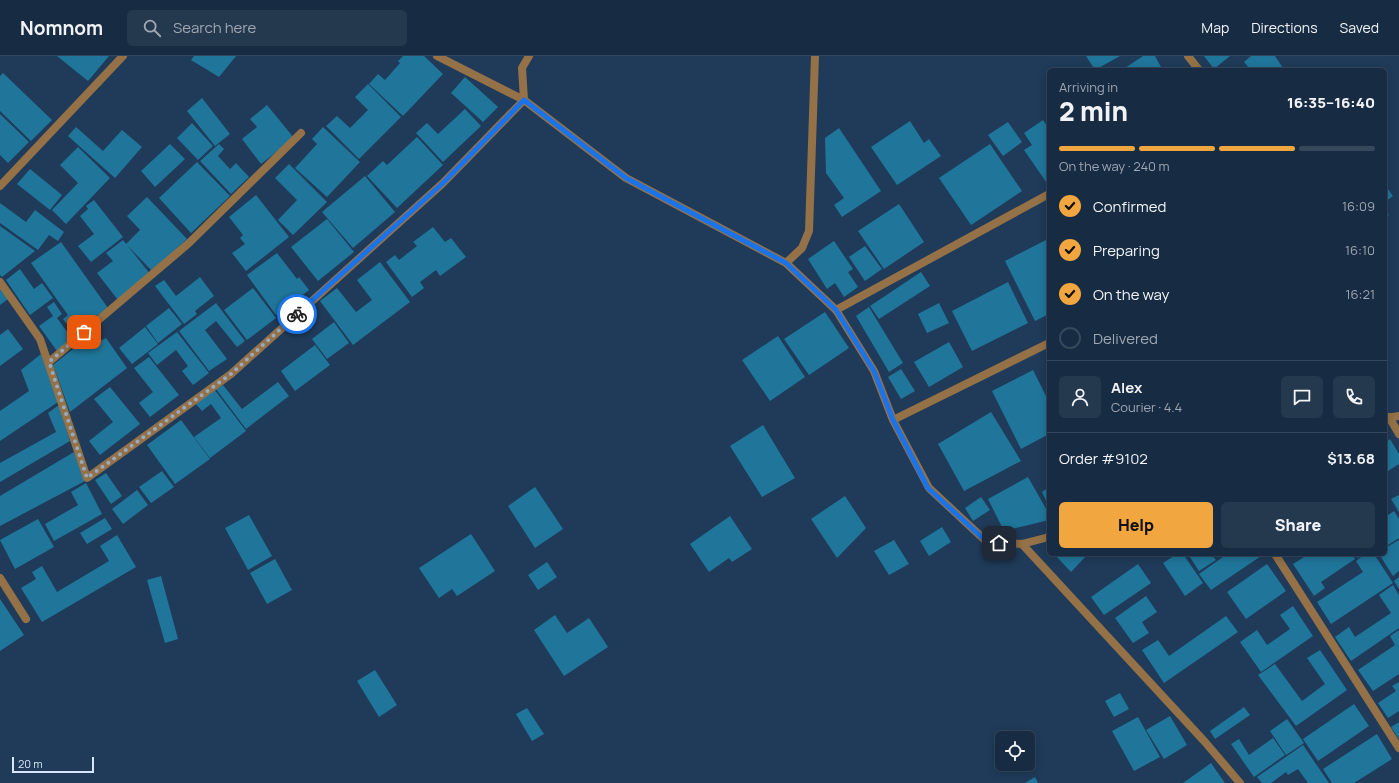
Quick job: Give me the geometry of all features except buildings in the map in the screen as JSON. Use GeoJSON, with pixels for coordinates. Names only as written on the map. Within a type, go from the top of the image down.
{"type":"FeatureCollection","features":[{"type":"Feature","properties":{"kind":"street"},"geometry":{"type":"LineString","coordinates":[[0,186],[124,56]]}},
{"type":"Feature","properties":{"kind":"street"},"geometry":{"type":"LineString","coordinates":[[437,56],[524,100],[626,178],[786,263],[836,310],[874,371],[893,420],[928,488],[987,542],[1022,544],[1047,538]]}},
{"type":"Feature","properties":{"kind":"street"},"geometry":{"type":"LineString","coordinates":[[0,282],[40,339],[87,478],[231,374],[443,183],[524,100],[522,68],[530,56]]}},
{"type":"Feature","properties":{"kind":"street"},"geometry":{"type":"LineString","coordinates":[[786,263],[802,248],[809,231],[814,56]]}},
{"type":"Feature","properties":{"kind":"street"},"geometry":{"type":"LineString","coordinates":[[1188,56],[1197,68]]}},
{"type":"Feature","properties":{"kind":"street"},"geometry":{"type":"LineString","coordinates":[[49,362],[189,243],[301,133]]}},
{"type":"Feature","properties":{"kind":"street"},"geometry":{"type":"LineString","coordinates":[[836,310],[1047,195]]}},
{"type":"Feature","properties":{"kind":"street"},"geometry":{"type":"LineString","coordinates":[[893,420],[1047,344]]}},
{"type":"Feature","properties":{"kind":"street"},"geometry":{"type":"LineString","coordinates":[[1387,417],[1399,416]]}},
{"type":"Feature","properties":{"kind":"street"},"geometry":{"type":"LineString","coordinates":[[1387,417],[1399,434]]}},
{"type":"Feature","properties":{"kind":"street"},"geometry":{"type":"LineString","coordinates":[[1022,544],[1205,742],[1240,783]]}},
{"type":"Feature","properties":{"kind":"street"},"geometry":{"type":"LineString","coordinates":[[1276,556],[1399,748]]}},
{"type":"Feature","properties":{"kind":"street"},"geometry":{"type":"LineString","coordinates":[[0,578],[26,619]]}},
{"type":"Feature","properties":{"kind":"way so far"},"geometry":{"type":"LineString","coordinates":[[84,332],[49,362],[87,478],[231,374],[297,314]]}},
{"type":"Feature","properties":{"kind":"route"},"geometry":{"type":"LineString","coordinates":[[297,314],[443,183],[524,100],[626,178],[786,263],[836,310],[874,371],[893,420],[928,488],[987,542],[999,543]]}}]}
